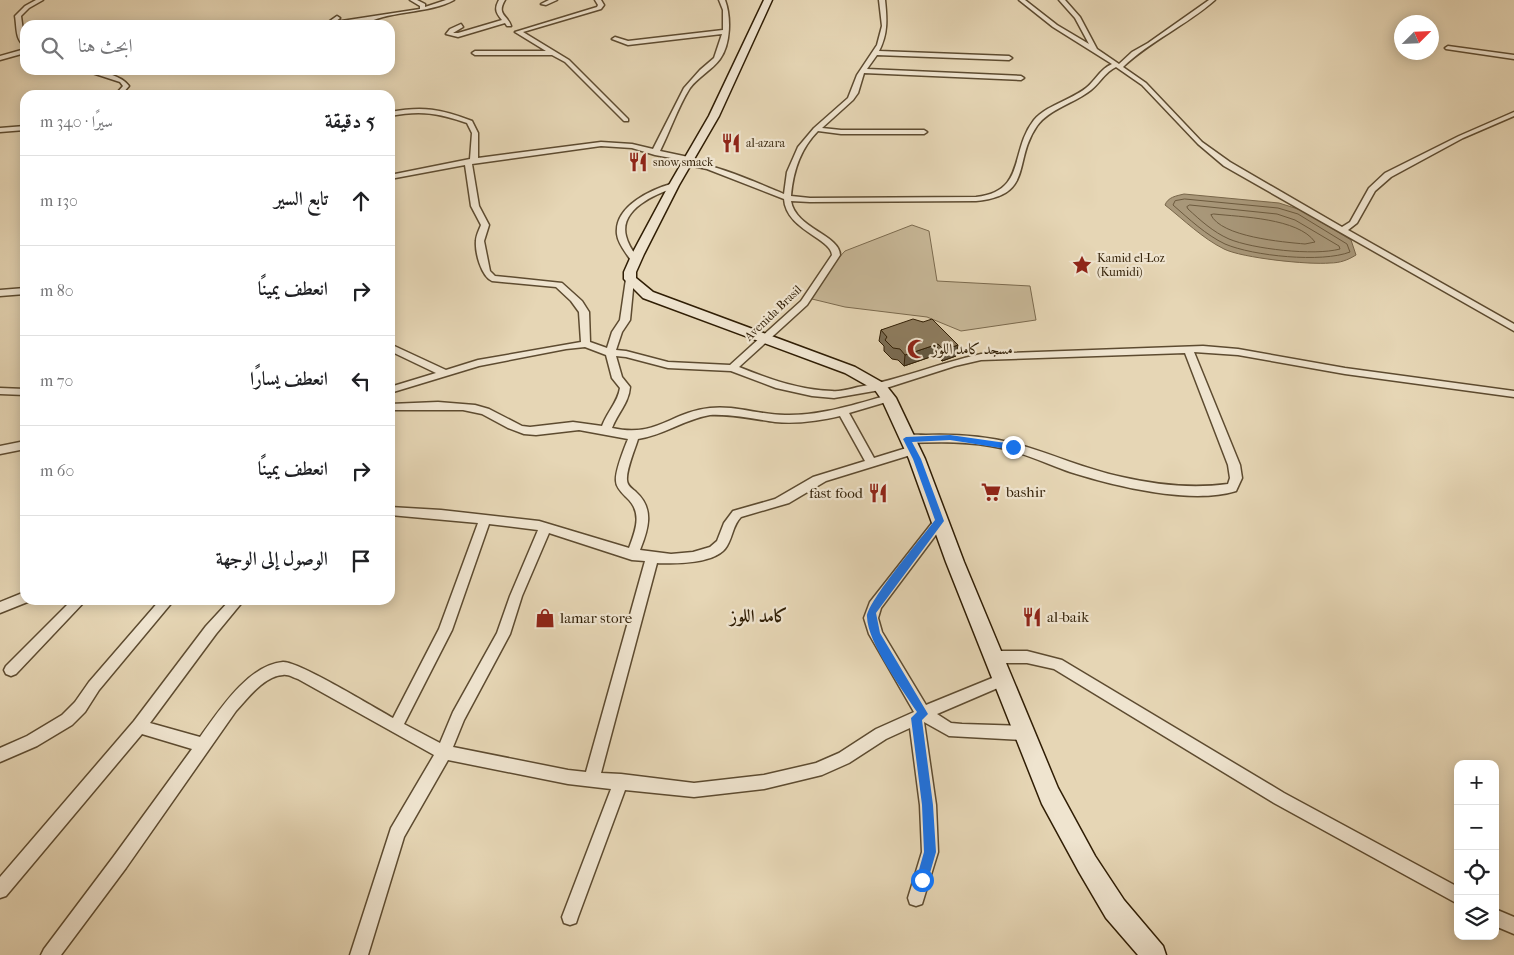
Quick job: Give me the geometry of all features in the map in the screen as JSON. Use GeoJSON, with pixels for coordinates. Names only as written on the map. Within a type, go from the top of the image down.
{"type":"FeatureCollection","features":[{"type":"Feature","properties":{"kind":"main road"},"geometry":{"type":"LineString","coordinates":[[768,0],[737,69],[635,260],[630,272],[630,279],[648,295],[850,370],[884,393],[910,445],[1002,680],[1050,796],[1086,864],[1115,909],[1154,955]]}},
{"type":"Feature","properties":{"kind":"street"},"geometry":{"type":"LineString","coordinates":[[20,32],[18,16],[27,7],[40,0]]}},
{"type":"Feature","properties":{"kind":"street"},"geometry":{"type":"LineString","coordinates":[[413,0],[423,5],[422,10]]}},
{"type":"Feature","properties":{"kind":"street"},"geometry":{"type":"LineString","coordinates":[[358,20],[422,10],[451,0]]}},
{"type":"Feature","properties":{"kind":"street"},"geometry":{"type":"LineString","coordinates":[[502,0],[498,10],[506,21],[518,32],[574,67],[586,82],[626,120]]}},
{"type":"Feature","properties":{"kind":"street"},"geometry":{"type":"LineString","coordinates":[[544,4],[554,0]]}},
{"type":"Feature","properties":{"kind":"street"},"geometry":{"type":"LineString","coordinates":[[518,32],[599,8],[598,0]]}},
{"type":"Feature","properties":{"kind":"street"},"geometry":{"type":"LineString","coordinates":[[655,153],[687,88],[716,59],[720,51],[727,24],[726,10],[722,0]]}},
{"type":"Feature","properties":{"kind":"street"},"geometry":{"type":"LineString","coordinates":[[788,198],[792,163],[801,146],[816,129],[836,114],[854,94],[859,75],[875,53],[885,34],[882,0]]}},
{"type":"Feature","properties":{"kind":"street"},"geometry":{"type":"LineString","coordinates":[[1022,0],[1054,26],[1095,50],[1154,93],[1214,155],[1237,170],[1346,228],[1514,328]]}},
{"type":"Feature","properties":{"kind":"street"},"geometry":{"type":"LineString","coordinates":[[1062,0],[1077,17],[1095,50]]}},
{"type":"Feature","properties":{"kind":"street"},"geometry":{"type":"LineString","coordinates":[[395,176],[471,162],[601,144],[632,146],[708,167],[788,198],[810,200],[976,199],[1001,194],[1012,186],[1023,148],[1039,119],[1081,94],[1096,82],[1108,67],[1117,66],[1212,0]]}},
{"type":"Feature","properties":{"kind":"street"},"geometry":{"type":"LineString","coordinates":[[461,26],[452,30],[449,34],[453,36],[463,34],[506,21]]}},
{"type":"Feature","properties":{"kind":"street"},"geometry":{"type":"LineString","coordinates":[[615,39],[628,44],[724,32]]}},
{"type":"Feature","properties":{"kind":"street"},"geometry":{"type":"LineString","coordinates":[[1448,48],[1514,57]]}},
{"type":"Feature","properties":{"kind":"street"},"geometry":{"type":"LineString","coordinates":[[0,58],[20,52]]}},
{"type":"Feature","properties":{"kind":"street"},"geometry":{"type":"LineString","coordinates":[[475,52],[553,53]]}},
{"type":"Feature","properties":{"kind":"street"},"geometry":{"type":"LineString","coordinates":[[875,53],[1009,58]]}},
{"type":"Feature","properties":{"kind":"street"},"geometry":{"type":"LineString","coordinates":[[862,71],[1021,78]]}},
{"type":"Feature","properties":{"kind":"street"},"geometry":{"type":"LineString","coordinates":[[101,75],[122,82],[126,86],[122,90]]}},
{"type":"Feature","properties":{"kind":"street"},"geometry":{"type":"LineString","coordinates":[[395,106],[415,105],[445,112],[470,122],[475,133],[471,162],[475,206],[485,226],[480,241],[486,271],[492,278],[499,280],[559,285],[583,311],[585,318],[583,335],[586,344]]}},
{"type":"Feature","properties":{"kind":"street"},"geometry":{"type":"LineString","coordinates":[[395,113],[424,108]]}},
{"type":"Feature","properties":{"kind":"street"},"geometry":{"type":"LineString","coordinates":[[1346,228],[1372,190],[1388,175],[1461,137],[1514,114]]}},
{"type":"Feature","properties":{"kind":"street"},"geometry":{"type":"LineString","coordinates":[[0,130],[20,128]]}},
{"type":"Feature","properties":{"kind":"street"},"geometry":{"type":"LineString","coordinates":[[816,129],[841,132],[924,132]]}},
{"type":"Feature","properties":{"kind":"street"},"geometry":{"type":"LineString","coordinates":[[635,260],[621,234],[622,222],[642,198],[661,188],[674,186]]}},
{"type":"Feature","properties":{"kind":"street","name":"Avenida Brasil"},"geometry":{"type":"LineString","coordinates":[[732,368],[804,302],[836,255],[836,251],[831,245],[820,239],[796,218],[789,208],[788,198]]}},
{"type":"Feature","properties":{"kind":"street"},"geometry":{"type":"LineString","coordinates":[[1416,270],[1514,322]]}},
{"type":"Feature","properties":{"kind":"street"},"geometry":{"type":"LineString","coordinates":[[606,429],[610,415],[624,397],[625,387],[617,378],[610,353],[617,332],[625,320],[630,279]]}},
{"type":"Feature","properties":{"kind":"street"},"geometry":{"type":"LineString","coordinates":[[0,293],[20,291]]}},
{"type":"Feature","properties":{"kind":"street"},"geometry":{"type":"LineString","coordinates":[[1500,314],[1514,318]]}},
{"type":"Feature","properties":{"kind":"street"},"geometry":{"type":"LineString","coordinates":[[395,388],[478,363],[586,344],[610,353],[634,356],[668,365],[732,368],[776,384],[812,393],[884,393]]}},
{"type":"Feature","properties":{"kind":"street"},"geometry":{"type":"LineString","coordinates":[[395,511],[430,512],[545,527],[632,555],[686,559],[716,551],[724,541],[731,518],[737,514],[784,500],[795,495],[811,482],[870,462],[910,445],[950,437],[1013,447],[1084,472],[1138,486],[1215,490],[1232,488],[1236,478],[1234,465],[1188,349]]}},
{"type":"Feature","properties":{"kind":"street"},"geometry":{"type":"LineString","coordinates":[[395,407],[426,406],[484,411],[528,431],[567,426],[606,429],[634,435],[661,429],[692,415],[707,411],[724,411],[766,418],[787,419],[807,418],[843,411],[953,363],[981,357],[1188,349],[1238,352],[1345,371],[1514,394]]}},
{"type":"Feature","properties":{"kind":"street"},"geometry":{"type":"LineString","coordinates":[[395,350],[412,359],[445,372]]}},
{"type":"Feature","properties":{"kind":"street"},"geometry":{"type":"LineString","coordinates":[[0,391],[20,392]]}},
{"type":"Feature","properties":{"kind":"street"},"geometry":{"type":"LineString","coordinates":[[843,411],[870,462]]}},
{"type":"Feature","properties":{"kind":"street"},"geometry":{"type":"LineString","coordinates":[[632,555],[642,528],[643,512],[636,499],[622,485],[621,478],[634,435]]}},
{"type":"Feature","properties":{"kind":"street"},"geometry":{"type":"LineString","coordinates":[[0,450],[20,446]]}},
{"type":"Feature","properties":{"kind":"street"},"geometry":{"type":"LineString","coordinates":[[396,726],[445,630],[485,520]]}},
{"type":"Feature","properties":{"kind":"street"},"geometry":{"type":"LineString","coordinates":[[916,898],[930,852],[920,716],[876,634],[872,612],[883,594],[940,521]]}},
{"type":"Feature","properties":{"kind":"street"},"geometry":{"type":"LineString","coordinates":[[359,955],[374,902],[397,834],[444,752],[458,717],[503,634],[516,596],[545,527]]}},
{"type":"Feature","properties":{"kind":"street"},"geometry":{"type":"LineString","coordinates":[[592,778],[652,557]]}},
{"type":"Feature","properties":{"kind":"street"},"geometry":{"type":"LineString","coordinates":[[0,608],[20,599]]}},
{"type":"Feature","properties":{"kind":"street"},"geometry":{"type":"LineString","coordinates":[[11,670],[75,605]]}},
{"type":"Feature","properties":{"kind":"street"},"geometry":{"type":"LineString","coordinates":[[0,755],[38,738],[67,720],[80,707],[100,679],[164,605]]}},
{"type":"Feature","properties":{"kind":"street"},"geometry":{"type":"LineString","coordinates":[[0,890],[139,726],[212,630],[234,605]]}},
{"type":"Feature","properties":{"kind":"street"},"geometry":{"type":"LineString","coordinates":[[994,657],[1027,657],[1057,664],[1279,798],[1456,895]]}},
{"type":"Feature","properties":{"kind":"street"},"geometry":{"type":"LineString","coordinates":[[50,955],[120,862],[231,706],[250,686],[269,672],[282,667],[304,674],[332,692],[444,752],[568,777],[694,790],[764,782],[817,770],[844,758],[881,734],[942,704],[1002,680]]}},
{"type":"Feature","properties":{"kind":"street"},"geometry":{"type":"LineString","coordinates":[[920,716],[949,729],[1024,734]]}},
{"type":"Feature","properties":{"kind":"street"},"geometry":{"type":"LineString","coordinates":[[139,726],[203,744]]}},
{"type":"Feature","properties":{"kind":"street"},"geometry":{"type":"LineString","coordinates":[[570,917],[621,781]]}},
{"type":"Feature","properties":{"kind":"street"},"geometry":{"type":"LineString","coordinates":[[1499,918],[1514,926]]}},
{"type":"Feature","properties":{"kind":"shaded area"},"geometry":{"type":"Polygon","coordinates":[[[912,225],[929,231],[937,281],[1030,286],[1036,320],[961,331],[927,317],[845,307],[812,299],[819,279],[845,251],[912,225]]]}},
{"type":"Feature","properties":{"kind":"water"},"geometry":{"type":"Polygon","coordinates":[[[1184,194],[1279,203],[1301,210],[1351,240],[1356,255],[1341,262],[1307,263],[1245,255],[1224,249],[1208,240],[1165,205],[1166,202],[1175,196],[1184,194]]]}},
{"type":"Feature","properties":{"kind":"building"},"geometry":{"type":"Polygon","coordinates":[[[913,319],[923,322],[932,319],[958,345],[944,350],[938,344],[905,355],[900,349],[893,348],[885,340],[887,337],[881,330],[913,319]]]}},
{"type":"Feature","properties":{"kind":"place","name":"al-azara"},"geometry":{"type":"Point","coordinates":[731,143]}},
{"type":"Feature","properties":{"kind":"place","name":"snow smack"},"geometry":{"type":"Point","coordinates":[638,162]}},
{"type":"Feature","properties":{"kind":"place","name":"Kamid el-Loz (Kumidi)"},"geometry":{"type":"Point","coordinates":[1082,265]}},
{"type":"Feature","properties":{"kind":"place","name":"مسجد كامد اللوز"},"geometry":{"type":"Point","coordinates":[917,349]}},
{"type":"Feature","properties":{"kind":"place","name":"bashir"},"geometry":{"type":"Point","coordinates":[991,492]}},
{"type":"Feature","properties":{"kind":"place","name":"fast food"},"geometry":{"type":"Point","coordinates":[878,493]}},
{"type":"Feature","properties":{"kind":"place","name":"al-baik"},"geometry":{"type":"Point","coordinates":[1032,617]}},
{"type":"Feature","properties":{"kind":"place","name":"lamar store"},"geometry":{"type":"Point","coordinates":[545,618]}},
{"type":"Feature","properties":{"kind":"district","name":"كامد اللوز"},"geometry":{"type":"Point","coordinates":[759,616]}},
{"type":"Feature","properties":{"kind":"route"},"geometry":{"type":"LineString","coordinates":[[922,880],[930,852],[928,805],[916,718],[923,714],[884,651],[871,618],[872,612],[883,594],[940,521],[917,459],[906,439],[950,437],[1013,447]]}}]}
